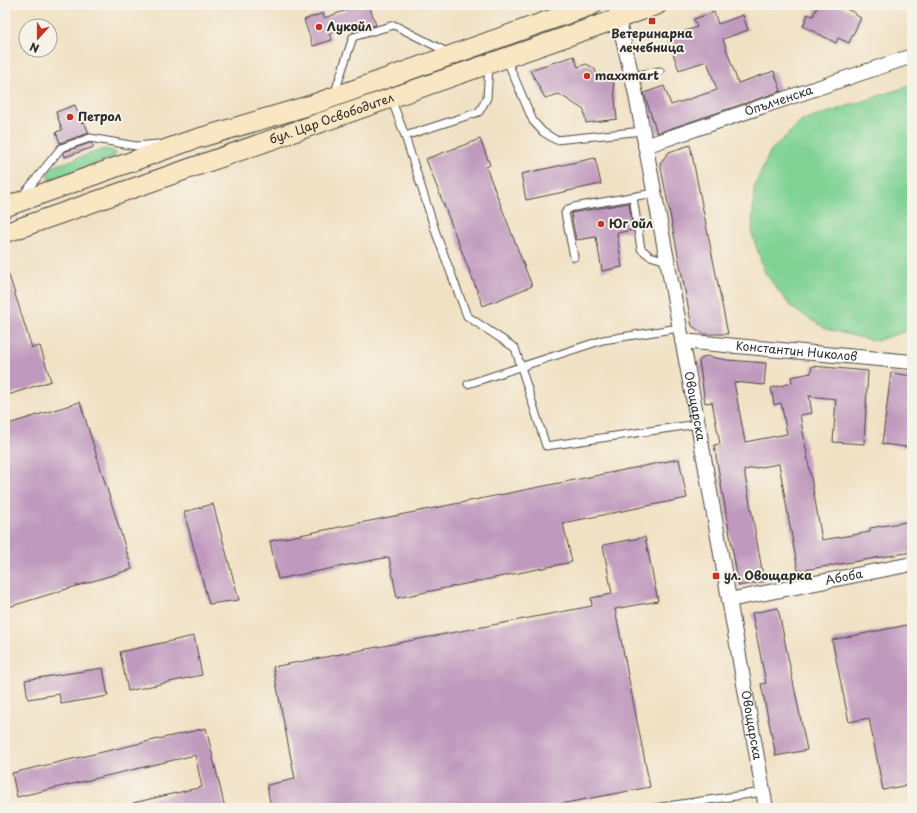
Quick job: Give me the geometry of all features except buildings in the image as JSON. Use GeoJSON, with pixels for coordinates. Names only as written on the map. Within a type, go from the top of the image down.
{"type":"FeatureCollection","features":[{"type":"Feature","properties":{"kind":"main road","name":"бул. Цар Освободител"},"geometry":{"type":"LineString","coordinates":[[11,205],[189,141],[334,97],[592,5]]}},
{"type":"Feature","properties":{"kind":"main road","name":"бул. Цар Освободител"},"geometry":{"type":"LineString","coordinates":[[5,233],[497,60],[617,12],[658,5]]}},
{"type":"Feature","properties":{"kind":"street","name":"Овощарска"},"geometry":{"type":"LineString","coordinates":[[617,12],[633,76],[666,261],[698,424],[766,808]]}},
{"type":"Feature","properties":{"kind":"street","name":"Опълченска"},"geometry":{"type":"LineString","coordinates":[[645,146],[912,56]]}},
{"type":"Feature","properties":{"kind":"street","name":"Константин Николов"},"geometry":{"type":"LineString","coordinates":[[680,334],[912,362]]}},
{"type":"Feature","properties":{"kind":"street","name":"Абоба"},"geometry":{"type":"LineString","coordinates":[[729,600],[912,564]]}},
{"type":"Feature","properties":{"kind":"lane"},"geometry":{"type":"LineString","coordinates":[[334,97],[353,37],[394,25],[453,54]]}},
{"type":"Feature","properties":{"kind":"lane"},"geometry":{"type":"LineString","coordinates":[[497,60],[533,120],[543,132],[556,140],[643,131]]}},
{"type":"Feature","properties":{"kind":"lane"},"geometry":{"type":"LineString","coordinates":[[405,136],[479,112],[487,98],[497,60]]}},
{"type":"Feature","properties":{"kind":"lane"},"geometry":{"type":"LineString","coordinates":[[633,76],[660,71]]}},
{"type":"Feature","properties":{"kind":"lane"},"geometry":{"type":"LineString","coordinates":[[391,98],[405,136],[436,236],[467,316],[515,348],[546,446],[698,424]]}},
{"type":"Feature","properties":{"kind":"lane"},"geometry":{"type":"LineString","coordinates":[[11,205],[62,148],[90,138],[136,146],[189,141]]}},
{"type":"Feature","properties":{"kind":"lane"},"geometry":{"type":"LineString","coordinates":[[574,257],[565,213],[568,209],[654,193]]}},
{"type":"Feature","properties":{"kind":"lane"},"geometry":{"type":"LineString","coordinates":[[633,197],[641,249],[650,256],[666,261]]}},
{"type":"Feature","properties":{"kind":"lane"},"geometry":{"type":"LineString","coordinates":[[468,384],[522,368],[603,340],[680,334]]}},
{"type":"Feature","properties":{"kind":"lane"},"geometry":{"type":"LineString","coordinates":[[654,808],[763,792]]}},
{"type":"Feature","properties":{"kind":"green space"},"geometry":{"type":"Polygon","coordinates":[[[912,85],[912,329],[876,341],[826,329],[791,307],[765,273],[752,233],[754,188],[771,150],[802,121],[912,85]]]}},
{"type":"Feature","properties":{"kind":"green space"},"geometry":{"type":"Polygon","coordinates":[[[104,149],[116,153],[114,157],[51,180],[48,178],[48,172],[52,167],[104,149]]]}},
{"type":"Feature","properties":{"kind":"place","name":"Ветеринарна лечебница"},"geometry":{"type":"Point","coordinates":[652,21]}},
{"type":"Feature","properties":{"kind":"place","name":"Лукойл"},"geometry":{"type":"Point","coordinates":[319,27]}},
{"type":"Feature","properties":{"kind":"place","name":"maxxmart"},"geometry":{"type":"Point","coordinates":[587,76]}},
{"type":"Feature","properties":{"kind":"place","name":"Петрол"},"geometry":{"type":"Point","coordinates":[70,117]}},
{"type":"Feature","properties":{"kind":"place","name":"Юг ойл"},"geometry":{"type":"Point","coordinates":[601,224]}},
{"type":"Feature","properties":{"kind":"place","name":"ул. Овощарка"},"geometry":{"type":"Point","coordinates":[716,576]}}]}
